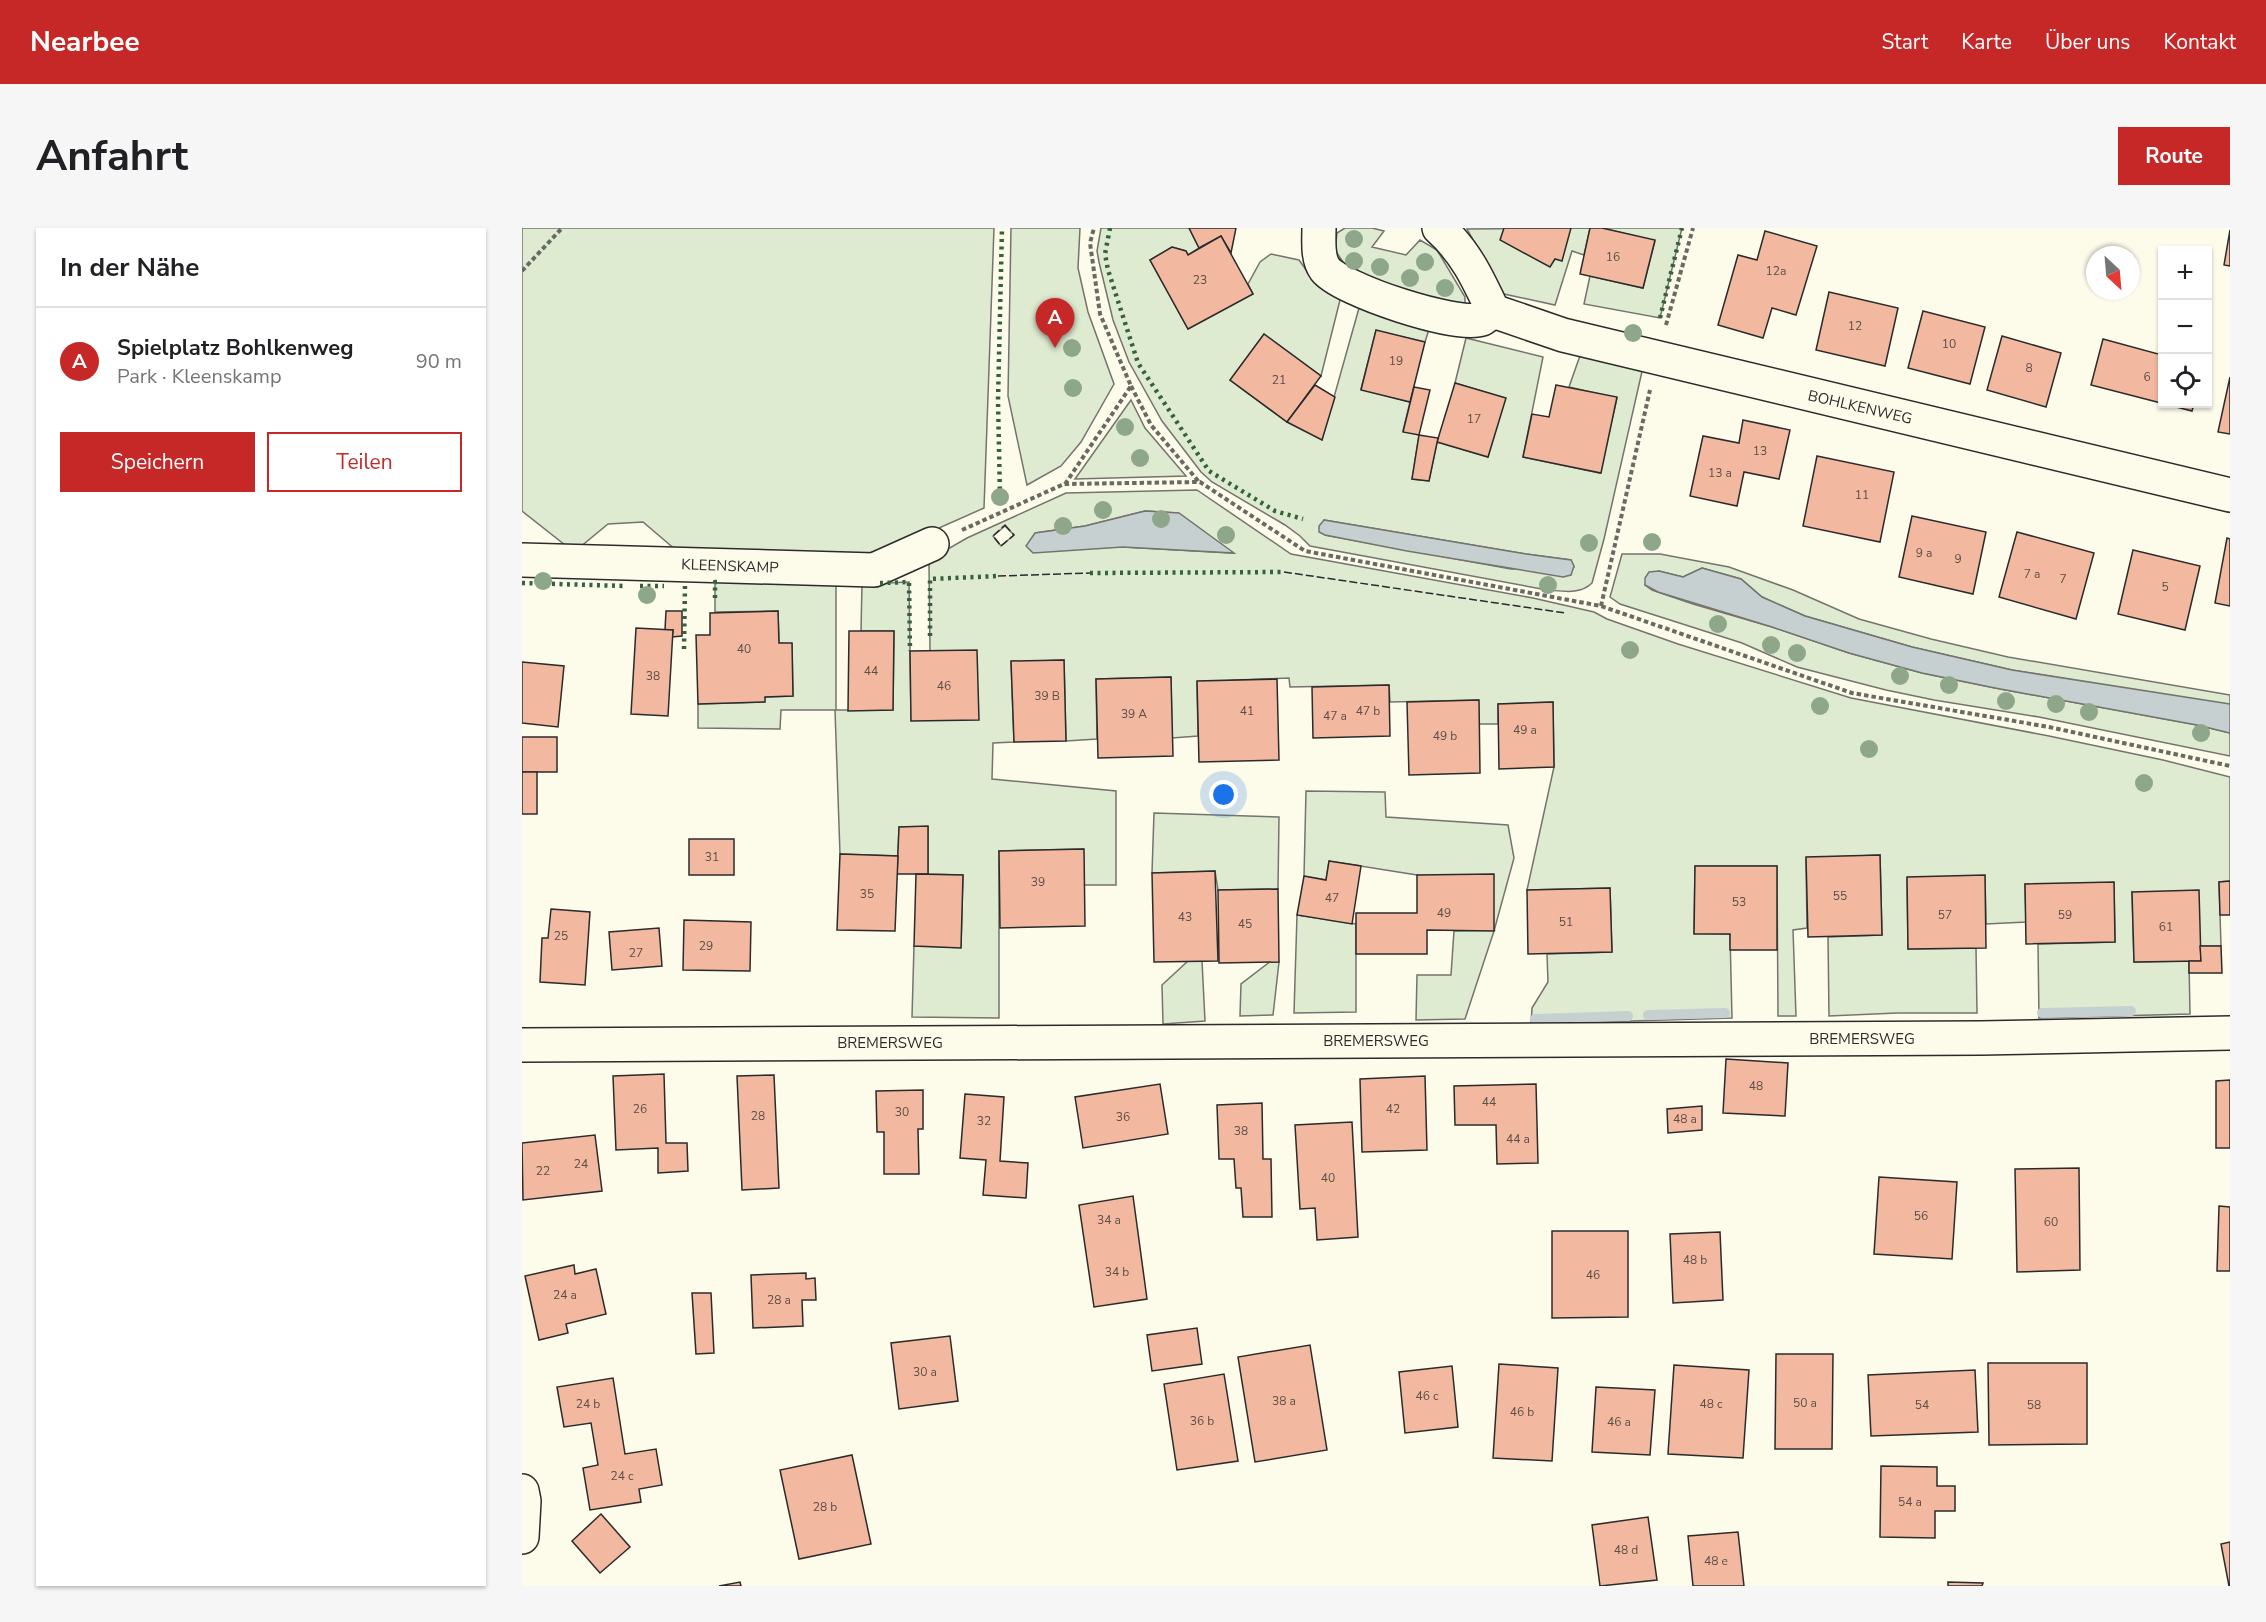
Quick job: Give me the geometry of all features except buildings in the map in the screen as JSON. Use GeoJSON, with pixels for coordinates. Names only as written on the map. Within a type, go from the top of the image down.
{"type":"FeatureCollection","features":[{"type":"Feature","properties":{"kind":"street"},"geometry":{"type":"LineString","coordinates":[[1319,228],[1318,248],[1326,269],[1364,293],[1439,316],[1481,319],[1493,311],[1474,269],[1454,242],[1439,228]]}},
{"type":"Feature","properties":{"kind":"street","name":"BOHLKENWEG"},"geometry":{"type":"LineString","coordinates":[[1493,311],[1563,335],[2230,495]]}},
{"type":"Feature","properties":{"kind":"street","name":"KLEENSKAMP"},"geometry":{"type":"LineString","coordinates":[[522,560],[874,570],[932,544]]}},
{"type":"Feature","properties":{"kind":"street","name":"BREMERSWEG"},"geometry":{"type":"LineString","coordinates":[[522,1045],[1934,1039],[2230,1033]]}},
{"type":"Feature","properties":{"kind":"street"},"geometry":{"type":"LineString","coordinates":[[522,1491],[524,1501],[522,1537]]}},
{"type":"Feature","properties":{"kind":"path"},"geometry":{"type":"LineString","coordinates":[[522,271],[562,228]]}},
{"type":"Feature","properties":{"kind":"path"},"geometry":{"type":"LineString","coordinates":[[1094,228],[1090,243],[1100,314],[1131,386],[1151,425],[1200,482],[1305,551],[1602,606],[1852,693],[2049,727],[2230,766]]}},
{"type":"Feature","properties":{"kind":"path"},"geometry":{"type":"LineString","coordinates":[[1602,606],[1657,358],[1693,228]]}},
{"type":"Feature","properties":{"kind":"path"},"geometry":{"type":"LineString","coordinates":[[1065,484],[1131,386]]}},
{"type":"Feature","properties":{"kind":"path"},"geometry":{"type":"LineString","coordinates":[[932,544],[1065,484],[1200,482]]}},
{"type":"Feature","properties":{"kind":"green space"},"geometry":{"type":"Polygon","coordinates":[[[522,228],[994,228],[984,508],[867,560],[683,556],[643,522],[608,524],[574,552],[522,511],[522,228]]]}},
{"type":"Feature","properties":{"kind":"green space"},"geometry":{"type":"Polygon","coordinates":[[[1011,228],[1080,228],[1078,268],[1088,312],[1114,384],[1081,442],[1061,466],[1027,485],[1008,396],[1011,228]]]}},
{"type":"Feature","properties":{"kind":"green space"},"geometry":{"type":"Polygon","coordinates":[[[1101,228],[1189,228],[1199,248],[1188,255],[1186,251],[1172,247],[1150,260],[1188,329],[1253,294],[1248,284],[1260,262],[1271,254],[1299,260],[1312,278],[1341,296],[1321,376],[1264,334],[1230,380],[1287,422],[1322,440],[1359,308],[1430,326],[1425,342],[1376,331],[1361,389],[1410,402],[1403,431],[1419,435],[1412,479],[1429,481],[1437,442],[1488,457],[1505,398],[1455,383],[1466,338],[1543,357],[1523,457],[1600,473],[1617,398],[1569,387],[1582,350],[1643,367],[1592,583],[1577,591],[1547,590],[1310,546],[1285,525],[1212,482],[1201,472],[1162,421],[1129,362],[1113,320],[1097,251],[1101,228]],[[1324,520],[1325,535],[1511,569],[1574,567],[1571,560],[1324,520]]]}},
{"type":"Feature","properties":{"kind":"green space"},"geometry":{"type":"Polygon","coordinates":[[[1345,228],[1372,228],[1384,231],[1372,247],[1406,255],[1420,240],[1437,250],[1465,297],[1465,303],[1462,305],[1396,288],[1347,268],[1335,250],[1337,233],[1345,228]]]}},
{"type":"Feature","properties":{"kind":"green space"},"geometry":{"type":"Polygon","coordinates":[[[1590,228],[1584,255],[1572,251],[1555,305],[1504,294],[1467,229],[1590,228]]]}},
{"type":"Feature","properties":{"kind":"green space"},"geometry":{"type":"Polygon","coordinates":[[[1602,228],[1682,228],[1660,318],[1584,304],[1590,276],[1643,288],[1655,241],[1602,228]]]}},
{"type":"Feature","properties":{"kind":"green space"},"geometry":{"type":"Polygon","coordinates":[[[1131,400],[1145,428],[1186,476],[1075,479],[1131,400]]]}},
{"type":"Feature","properties":{"kind":"green space"},"geometry":{"type":"Polygon","coordinates":[[[1197,490],[1291,554],[1533,598],[1594,612],[1607,619],[1678,644],[1851,698],[2049,736],[2230,777],[2230,881],[2219,882],[2221,946],[2200,946],[2132,892],[2134,962],[2189,961],[2190,1014],[2039,1018],[2038,944],[2115,942],[2114,883],[2025,884],[2026,922],[1986,924],[1985,876],[1907,878],[1908,949],[1976,948],[1977,1013],[1829,1016],[1828,937],[1882,935],[1880,855],[1806,858],[1807,928],[1793,930],[1796,1016],[1778,1016],[1777,866],[1695,866],[1694,933],[1730,934],[1732,1018],[1531,1024],[1532,1008],[1548,982],[1547,954],[1612,952],[1610,888],[1527,890],[1554,767],[1553,702],[1498,704],[1498,724],[1479,724],[1478,700],[1390,702],[1389,685],[1290,687],[1289,678],[1197,682],[1198,736],[1172,738],[1171,677],[1096,679],[1097,739],[1066,741],[1064,660],[1011,662],[1014,742],[993,743],[992,779],[1116,791],[1116,885],[1084,885],[1083,849],[999,851],[999,1018],[912,1017],[914,946],[961,947],[963,875],[928,874],[928,827],[899,827],[898,856],[840,854],[835,710],[781,710],[780,729],[698,728],[698,704],[764,702],[765,697],[793,696],[792,644],[779,643],[778,611],[715,612],[715,582],[836,583],[836,710],[893,710],[894,631],[861,631],[862,584],[909,582],[911,721],[930,651],[929,564],[934,557],[967,538],[1066,493],[1197,490]],[[1145,511],[1085,526],[1035,533],[1123,547],[1233,553],[1178,513],[1145,511]],[[1005,526],[993,536],[1001,546],[1014,535],[1005,526]]]}},
{"type":"Feature","properties":{"kind":"green space"},"geometry":{"type":"Polygon","coordinates":[[[1622,554],[1660,554],[1729,567],[1793,590],[1859,619],[2008,657],[2230,695],[2230,704],[2213,703],[2012,670],[1912,647],[1805,616],[1762,597],[1741,579],[1702,568],[1683,577],[1659,571],[1645,585],[1652,590],[1693,604],[1849,653],[1922,673],[2230,733],[2230,756],[2039,717],[1934,700],[1797,667],[1742,643],[1620,604],[1610,597],[1622,554]]]}},
{"type":"Feature","properties":{"kind":"green space"},"geometry":{"type":"Polygon","coordinates":[[[1306,791],[1385,792],[1386,817],[1508,825],[1514,858],[1494,931],[1465,1019],[1416,1020],[1417,975],[1451,975],[1454,931],[1494,930],[1417,875],[1329,861],[1326,880],[1304,876],[1306,791]]]}},
{"type":"Feature","properties":{"kind":"green space"},"geometry":{"type":"Polygon","coordinates":[[[1154,813],[1279,817],[1278,889],[1218,890],[1215,871],[1152,873],[1154,813]]]}},
{"type":"Feature","properties":{"kind":"green space"},"geometry":{"type":"Polygon","coordinates":[[[1297,915],[1356,924],[1356,1012],[1294,1013],[1297,915]]]}},
{"type":"Feature","properties":{"kind":"green space"},"geometry":{"type":"Polygon","coordinates":[[[1188,961],[1202,961],[1205,1021],[1163,1024],[1162,985],[1188,961]]]}},
{"type":"Feature","properties":{"kind":"green space"},"geometry":{"type":"Polygon","coordinates":[[[1271,961],[1279,962],[1273,1015],[1240,1016],[1241,984],[1271,961]]]}},
{"type":"Feature","properties":{"kind":"shaded area"},"geometry":{"type":"Polygon","coordinates":[[[1145,511],[1179,513],[1234,553],[1123,547],[1033,553],[1026,546],[1035,533],[1085,526],[1145,511]]]}},
{"type":"Feature","properties":{"kind":"shaded area"},"geometry":{"type":"Polygon","coordinates":[[[1324,520],[1571,560],[1574,566],[1571,575],[1563,577],[1407,551],[1325,535],[1319,532],[1319,526],[1324,520]]]}},
{"type":"Feature","properties":{"kind":"shaded area"},"geometry":{"type":"Polygon","coordinates":[[[1702,568],[1741,579],[1762,597],[1805,616],[1912,647],[2012,670],[2230,704],[2230,733],[1922,673],[1849,653],[1658,592],[1645,585],[1645,578],[1649,572],[1659,571],[1683,577],[1702,568]]]}},
{"type":"Feature","properties":{"kind":"waterway"},"geometry":{"type":"LineString","coordinates":[[2042,1013],[2131,1011]]}},
{"type":"Feature","properties":{"kind":"waterway"},"geometry":{"type":"LineString","coordinates":[[1648,1015],[1725,1013]]}},
{"type":"Feature","properties":{"kind":"waterway"},"geometry":{"type":"LineString","coordinates":[[1535,1019],[1628,1016]]}},
{"type":"Feature","properties":{"kind":"hedge"},"geometry":{"type":"LineString","coordinates":[[1000,497],[998,401],[1002,228]]}},
{"type":"Feature","properties":{"kind":"hedge"},"geometry":{"type":"LineString","coordinates":[[1110,228],[1105,254],[1108,270],[1138,363],[1209,471],[1275,511],[1303,519]]}},
{"type":"Feature","properties":{"kind":"hedge"},"geometry":{"type":"LineString","coordinates":[[1660,318],[1682,228]]}},
{"type":"Feature","properties":{"kind":"hedge"},"geometry":{"type":"LineString","coordinates":[[1090,573],[1284,572]]}},
{"type":"Feature","properties":{"kind":"hedge"},"geometry":{"type":"LineString","coordinates":[[930,636],[930,579],[998,576]]}},
{"type":"Feature","properties":{"kind":"hedge"},"geometry":{"type":"LineString","coordinates":[[715,598],[715,582],[720,582]]}},
{"type":"Feature","properties":{"kind":"hedge"},"geometry":{"type":"LineString","coordinates":[[880,583],[909,582],[910,651]]}},
{"type":"Feature","properties":{"kind":"hedge"},"geometry":{"type":"LineString","coordinates":[[522,583],[625,586]]}},
{"type":"Feature","properties":{"kind":"hedge"},"geometry":{"type":"LineString","coordinates":[[684,649],[685,584]]}},
{"type":"Feature","properties":{"kind":"hedge"},"geometry":{"type":"LineString","coordinates":[[640,586],[664,586]]}},
{"type":"Feature","properties":{"kind":"fence"},"geometry":{"type":"LineString","coordinates":[[1005,525],[1014,535],[1001,546],[993,536],[1005,525]]}},
{"type":"Feature","properties":{"kind":"fence"},"geometry":{"type":"LineString","coordinates":[[1284,572],[1565,613]]}},
{"type":"Feature","properties":{"kind":"fence"},"geometry":{"type":"LineString","coordinates":[[998,576],[1090,573]]}},
{"type":"Feature","properties":{"kind":"place","name":"Spielplatz Bohlkenweg"},"geometry":{"type":"Point","coordinates":[1055,348]}}]}
